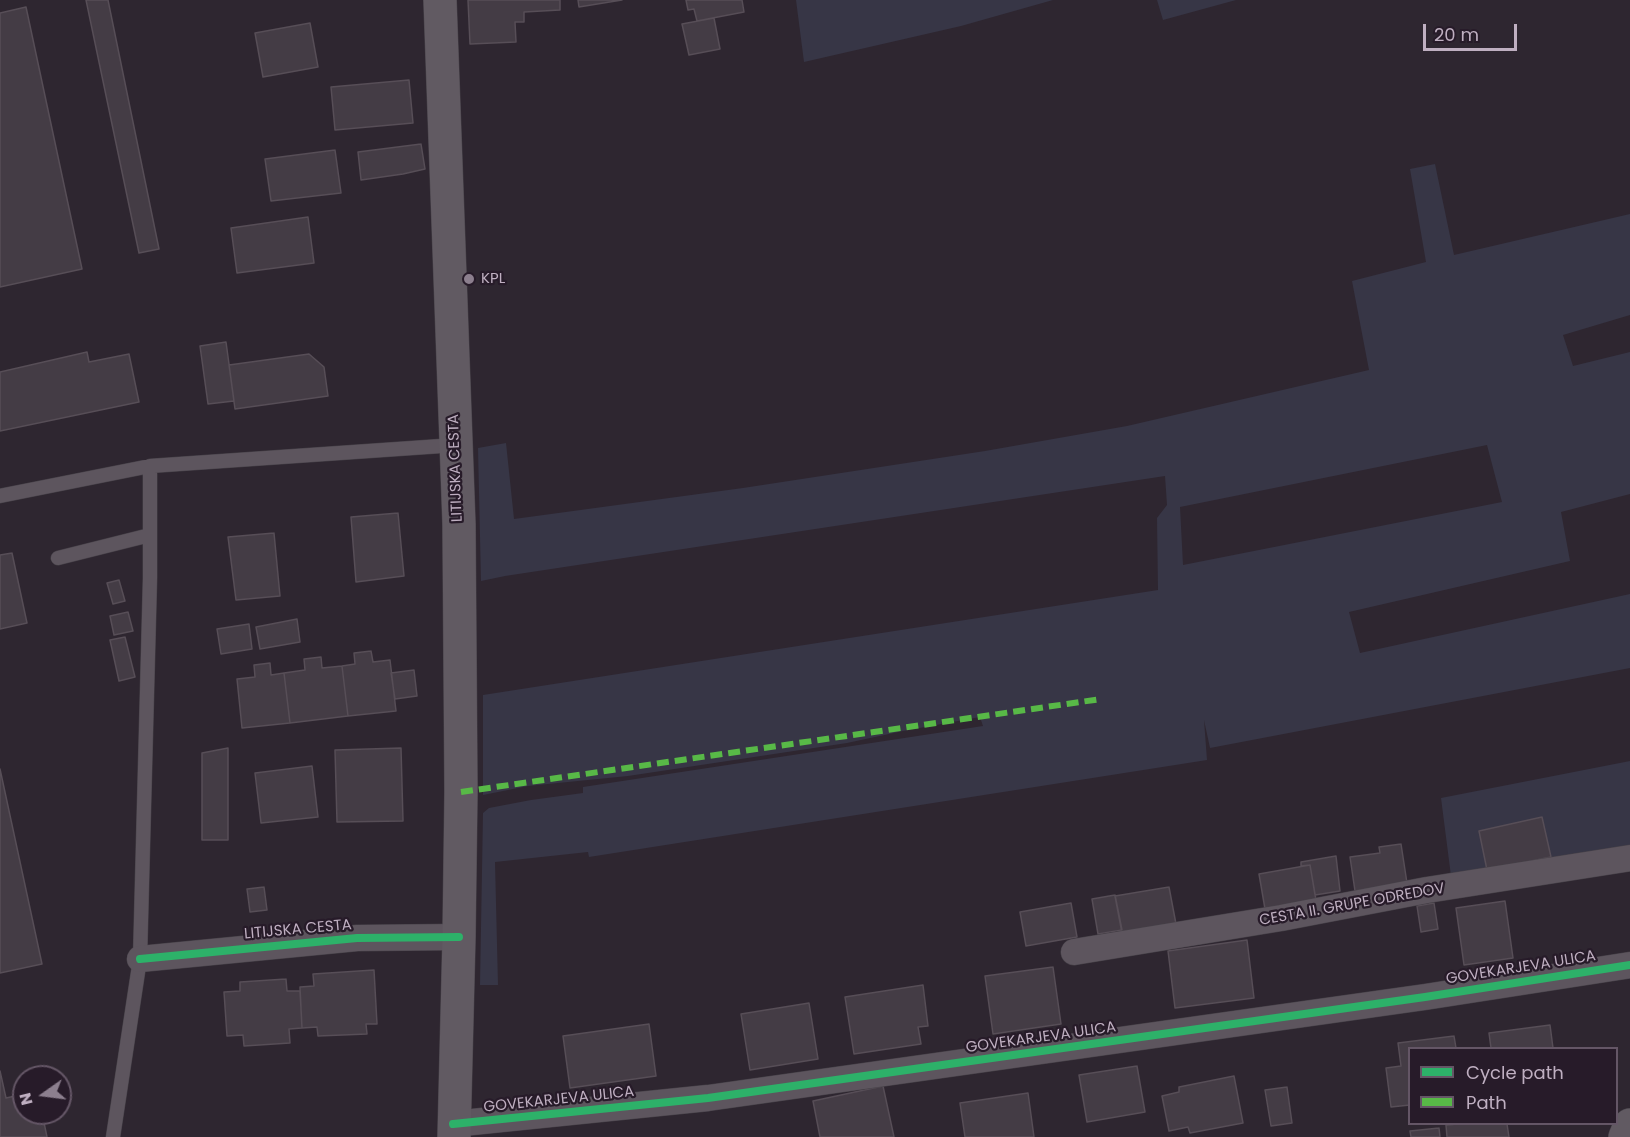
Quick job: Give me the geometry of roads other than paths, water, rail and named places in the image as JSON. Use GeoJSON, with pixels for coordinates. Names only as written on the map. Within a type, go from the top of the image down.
{"type":"FeatureCollection","features":[{"type":"Feature","properties":{"kind":"main road","name":"LITIJSKA CESTA"},"geometry":{"type":"LineString","coordinates":[[440,0],[459,524],[461,780],[454,1130]]}},
{"type":"Feature","properties":{"kind":"main road"},"geometry":{"type":"LineString","coordinates":[[1624,1137],[1630,1125]]}},
{"type":"Feature","properties":{"kind":"street","name":"CESTA II. GRUPE ODREDOV"},"geometry":{"type":"LineString","coordinates":[[1074,952],[1630,858]]}},
{"type":"Feature","properties":{"kind":"street","name":"LITIJSKA CESTA"},"geometry":{"type":"LineString","coordinates":[[140,959],[357,938],[459,937]]}},
{"type":"Feature","properties":{"kind":"street","name":"GOVEKARJEVA ULICA"},"geometry":{"type":"LineString","coordinates":[[454,1130],[731,1095],[1390,1002],[1630,965]]}},
{"type":"Feature","properties":{"kind":"lane"},"geometry":{"type":"LineString","coordinates":[[0,496],[150,466],[456,445]]}},
{"type":"Feature","properties":{"kind":"lane"},"geometry":{"type":"LineString","coordinates":[[113,1137],[140,959],[150,466]]}},
{"type":"Feature","properties":{"kind":"lane"},"geometry":{"type":"LineString","coordinates":[[58,558],[150,535]]}},
{"type":"Feature","properties":{"kind":"place","name":"KPL"},"geometry":{"type":"Point","coordinates":[469,279]}}]}
